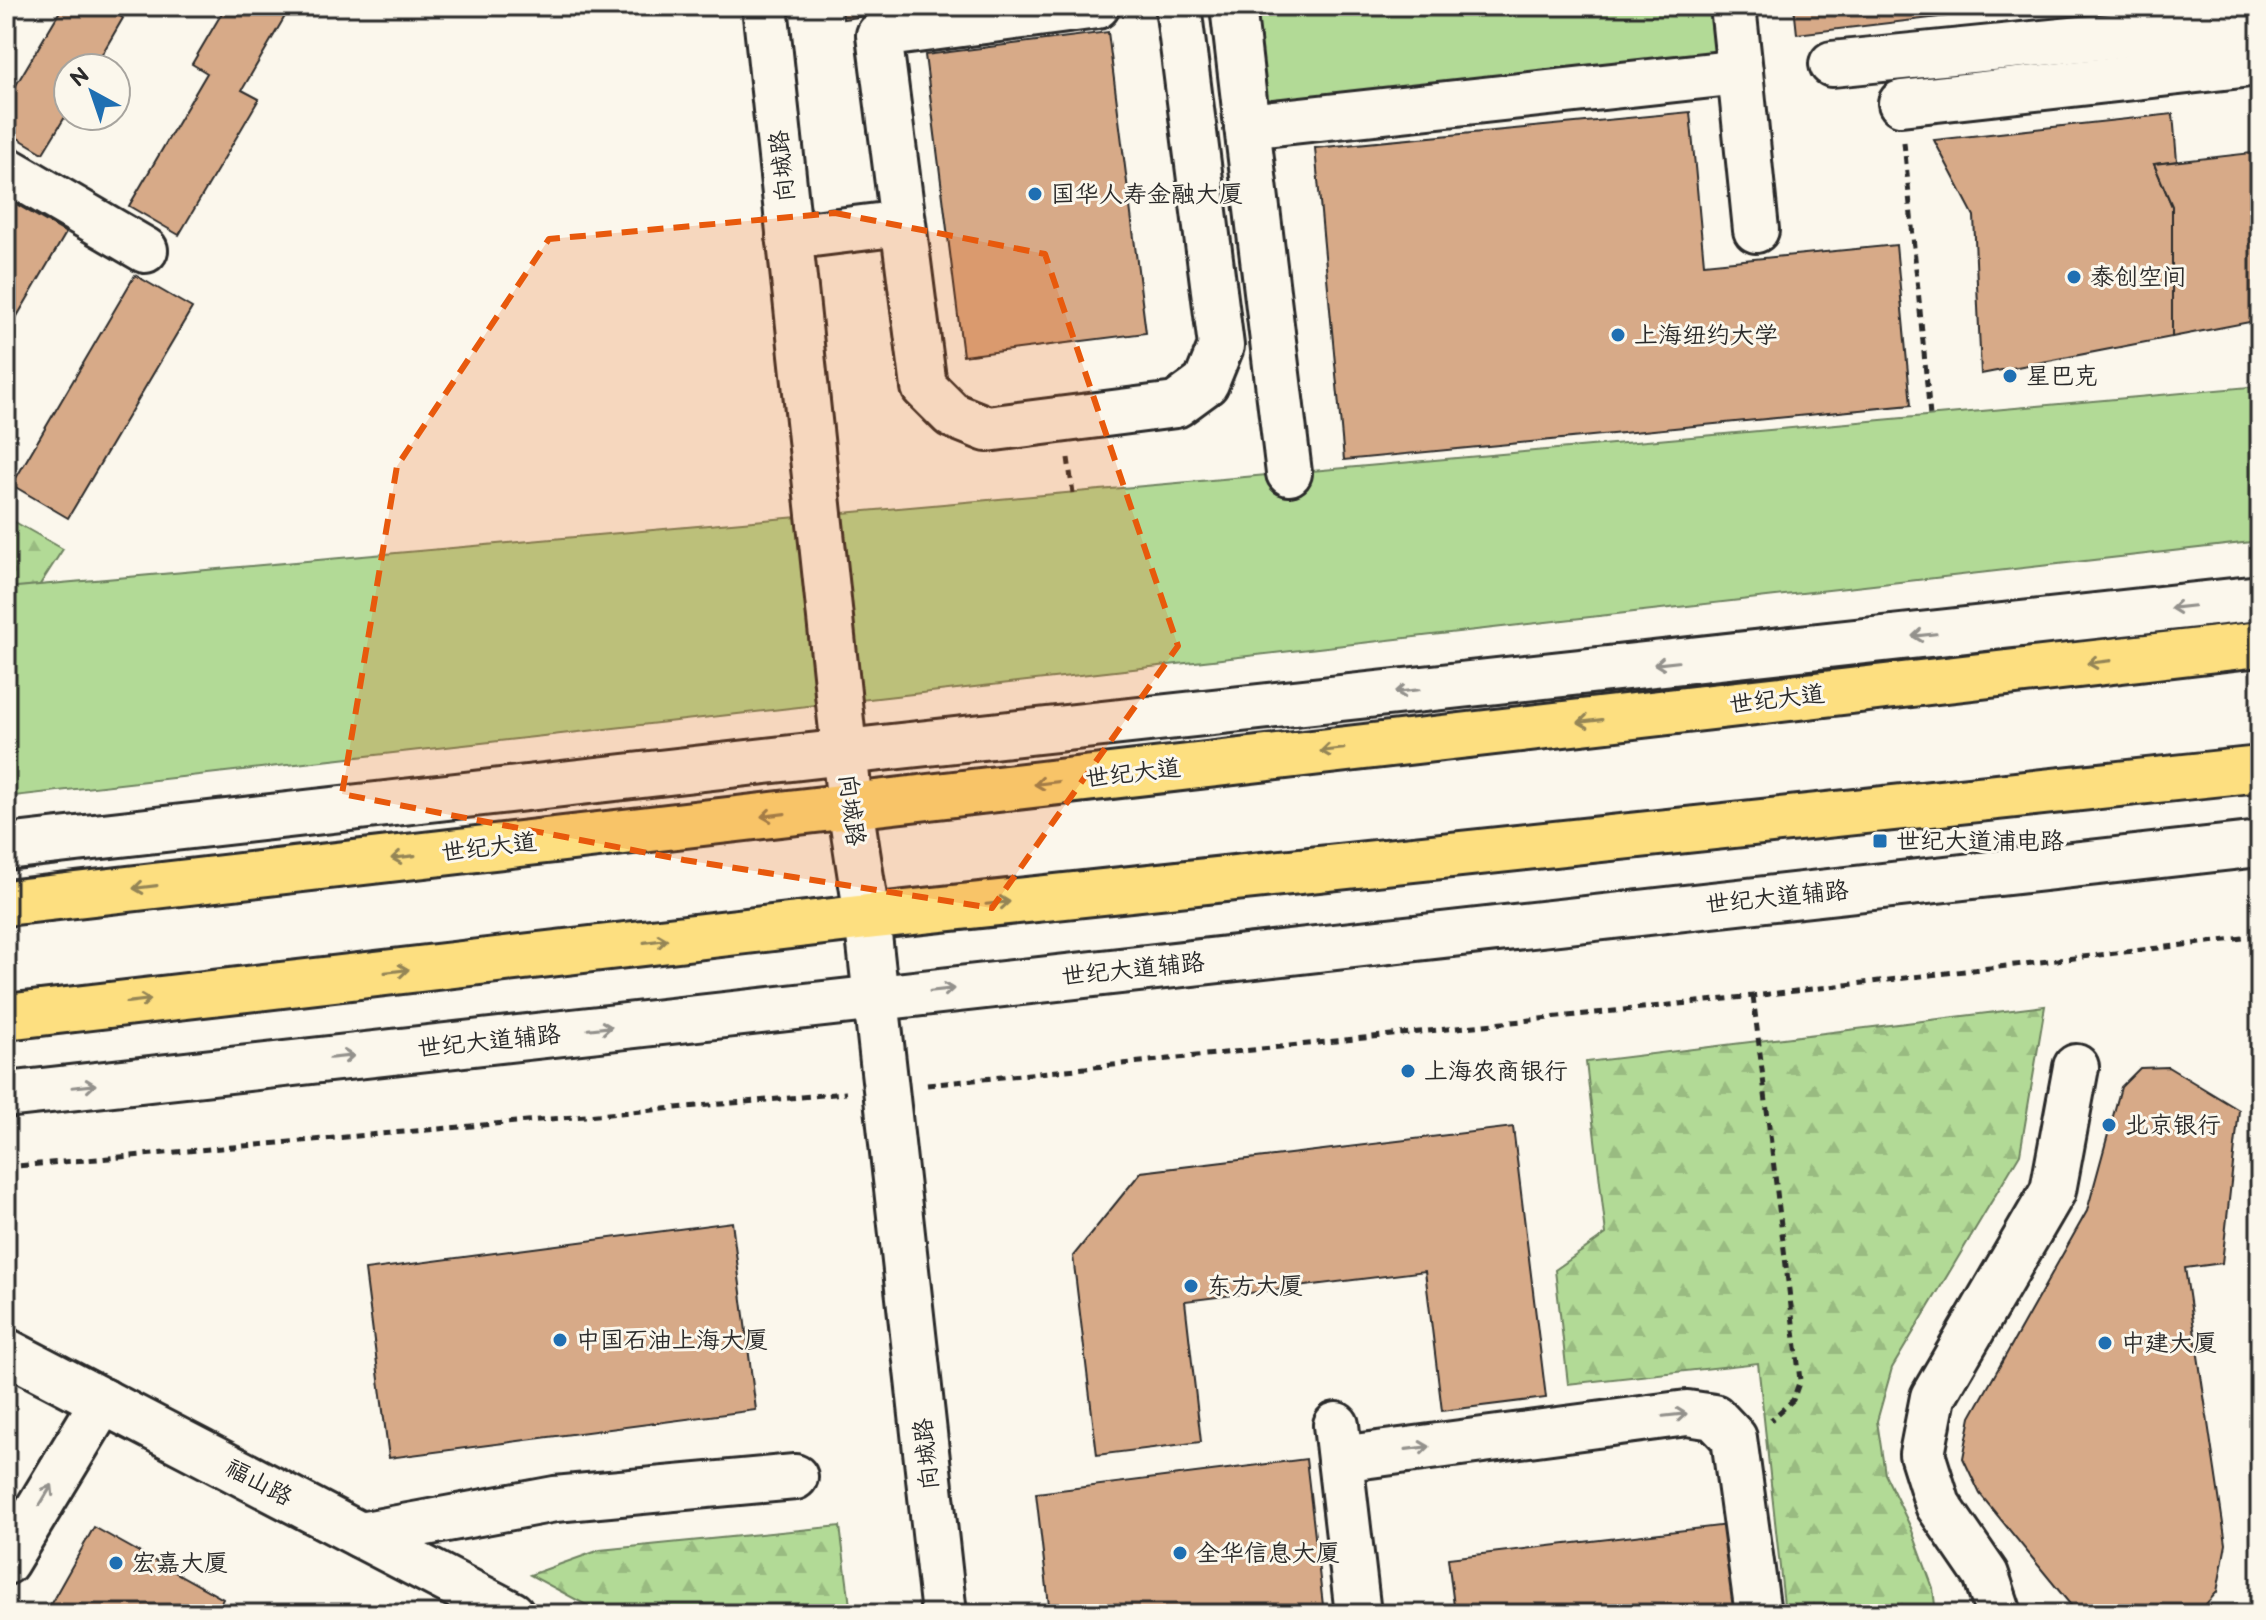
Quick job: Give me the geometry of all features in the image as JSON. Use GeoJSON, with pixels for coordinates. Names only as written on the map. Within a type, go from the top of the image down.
{"type":"FeatureCollection","features":[{"type":"Feature","properties":{"kind":"main road","name":"世纪大道"},"geometry":{"type":"LineString","coordinates":[[6,903],[2260,644]]}},
{"type":"Feature","properties":{"kind":"main road"},"geometry":{"type":"LineString","coordinates":[[6,1017],[867,917],[2260,769]]}},
{"type":"Feature","properties":{"kind":"street","name":"向城路"},"geometry":{"type":"LineString","coordinates":[[765,6],[850,806],[867,917],[944,1614]]}},
{"type":"Feature","properties":{"kind":"street"},"geometry":{"type":"LineString","coordinates":[[1097,6],[879,35],[924,387],[952,415],[987,429],[1176,405],[1206,383],[1221,346],[1178,6]]}},
{"type":"Feature","properties":{"kind":"street"},"geometry":{"type":"LineString","coordinates":[[1233,6],[1289,473]]}},
{"type":"Feature","properties":{"kind":"street"},"geometry":{"type":"LineString","coordinates":[[1733,6],[1756,230]]}},
{"type":"Feature","properties":{"kind":"street"},"geometry":{"type":"LineString","coordinates":[[1832,64],[2260,21]]}},
{"type":"Feature","properties":{"kind":"street"},"geometry":{"type":"LineString","coordinates":[[1901,103],[2260,63]]}},
{"type":"Feature","properties":{"kind":"street"},"geometry":{"type":"LineString","coordinates":[[1247,126],[1740,72]]}},
{"type":"Feature","properties":{"kind":"street"},"geometry":{"type":"LineString","coordinates":[[6,169],[145,250]]}},
{"type":"Feature","properties":{"kind":"street"},"geometry":{"type":"LineString","coordinates":[[789,237],[902,223]]}},
{"type":"Feature","properties":{"kind":"street"},"geometry":{"type":"LineString","coordinates":[[6,847],[2260,598]]}},
{"type":"Feature","properties":{"kind":"street","name":"世纪大道辅路"},"geometry":{"type":"LineString","coordinates":[[6,1095],[2260,844]]}},
{"type":"Feature","properties":{"kind":"street"},"geometry":{"type":"LineString","coordinates":[[1999,1614],[1986,1575],[1938,1505],[1922,1454],[1933,1397],[2053,1191],[2076,1067]]}},
{"type":"Feature","properties":{"kind":"street","name":"福山路"},"geometry":{"type":"LineString","coordinates":[[6,1351],[360,1535],[464,1603],[512,1614]]}},
{"type":"Feature","properties":{"kind":"street"},"geometry":{"type":"LineString","coordinates":[[6,1562],[103,1401]]}},
{"type":"Feature","properties":{"kind":"street"},"geometry":{"type":"LineString","coordinates":[[1358,1614],[1338,1442],[1687,1413],[1714,1417],[1734,1438],[1758,1614]]}},
{"type":"Feature","properties":{"kind":"street"},"geometry":{"type":"LineString","coordinates":[[360,1535],[555,1499],[795,1477]]}},
{"type":"Feature","properties":{"kind":"path"},"geometry":{"type":"LineString","coordinates":[[1901,103],[1930,416]]}},
{"type":"Feature","properties":{"kind":"path"},"geometry":{"type":"LineString","coordinates":[[6,1167],[886,1089],[1753,996],[2260,936]]}},
{"type":"Feature","properties":{"kind":"path"},"geometry":{"type":"LineString","coordinates":[[1734,1438],[1777,1418],[1793,1400],[1800,1380],[1753,996]]}},
{"type":"Feature","properties":{"kind":"highlighted area"},"geometry":{"type":"Polygon","coordinates":[[[835,213],[1045,254],[1178,646],[992,908],[684,860],[342,794],[397,466],[549,239],[835,213]]]}},
{"type":"Feature","properties":{"kind":"green space"},"geometry":{"type":"Polygon","coordinates":[[[1250,6],[1710,6],[1716,54],[1261,103],[1250,6]]]}},
{"type":"Feature","properties":{"kind":"green space"},"geometry":{"type":"Polygon","coordinates":[[[2260,386],[2260,541],[6,797],[6,588],[2260,386]]]}},
{"type":"Feature","properties":{"kind":"green space"},"geometry":{"type":"Polygon","coordinates":[[[6,517],[63,549],[39,586],[6,588],[6,517]]]}},
{"type":"Feature","properties":{"kind":"green space"},"geometry":{"type":"Polygon","coordinates":[[[2045,1006],[2020,1154],[1892,1368],[1877,1421],[1885,1474],[1911,1528],[1933,1588],[1936,1614],[1785,1614],[1758,1363],[1568,1384],[1555,1270],[1606,1234],[1586,1062],[2045,1006]]]}},
{"type":"Feature","properties":{"kind":"green space"},"geometry":{"type":"Polygon","coordinates":[[[840,1526],[851,1614],[603,1614],[530,1575],[600,1550],[840,1526]]]}},
{"type":"Feature","properties":{"kind":"building"},"geometry":{"type":"Polygon","coordinates":[[[63,6],[108,6],[106,8],[123,18],[103,52],[52,52],[52,132],[56,132],[43,153],[6,131],[6,102],[63,6]]]}},
{"type":"Feature","properties":{"kind":"building"},"geometry":{"type":"Polygon","coordinates":[[[226,6],[291,6],[242,90],[259,99],[179,235],[129,206],[207,73],[192,64],[226,6]]]}},
{"type":"Feature","properties":{"kind":"building"},"geometry":{"type":"Polygon","coordinates":[[[842,6],[939,6],[843,19],[842,6]]]}},
{"type":"Feature","properties":{"kind":"building"},"geometry":{"type":"Polygon","coordinates":[[[1794,6],[2032,6],[1797,34],[1794,6]]]}},
{"type":"Feature","properties":{"kind":"building","name":"国华人寿金融大厦"},"geometry":{"type":"Polygon","coordinates":[[[1108,32],[1146,333],[963,356],[925,55],[1108,32]]]}},
{"type":"Feature","properties":{"kind":"building","name":"上海纽约大学"},"geometry":{"type":"Polygon","coordinates":[[[1690,112],[1704,264],[1896,245],[1911,405],[1344,460],[1315,148],[1690,112]]]}},
{"type":"Feature","properties":{"kind":"building","name":"泰创空间"},"geometry":{"type":"Polygon","coordinates":[[[2173,114],[2177,161],[2154,164],[2172,206],[2172,337],[1981,374],[1974,216],[1934,140],[2173,114]]]}},
{"type":"Feature","properties":{"kind":"building"},"geometry":{"type":"Polygon","coordinates":[[[2260,152],[2260,320],[2172,337],[2172,206],[2154,164],[2260,152]]]}},
{"type":"Feature","properties":{"kind":"building"},"geometry":{"type":"Polygon","coordinates":[[[9,200],[66,233],[6,335],[6,205],[9,200]]]}},
{"type":"Feature","properties":{"kind":"building"},"geometry":{"type":"Polygon","coordinates":[[[135,275],[192,308],[68,518],[12,485],[135,275]]]}},
{"type":"Feature","properties":{"kind":"building","name":"中建大厦"},"geometry":{"type":"Polygon","coordinates":[[[2168,1067],[2239,1110],[2222,1263],[2185,1268],[2226,1544],[2217,1592],[2197,1614],[2078,1614],[1980,1494],[1963,1458],[1971,1417],[2087,1211],[2121,1087],[2140,1068],[2168,1067]]]}},
{"type":"Feature","properties":{"kind":"building","name":"东方大厦"},"geometry":{"type":"Polygon","coordinates":[[[1513,1127],[1546,1398],[1442,1411],[1425,1271],[1185,1301],[1201,1442],[1097,1455],[1073,1256],[1141,1172],[1513,1127]]]}},
{"type":"Feature","properties":{"kind":"building","name":"中国石油上海大厦"},"geometry":{"type":"Polygon","coordinates":[[[732,1222],[756,1410],[389,1458],[365,1270],[732,1222]]]}},
{"type":"Feature","properties":{"kind":"building","name":"全华信息大厦"},"geometry":{"type":"Polygon","coordinates":[[[1306,1459],[1324,1614],[1050,1614],[1036,1493],[1306,1459]]]}},
{"type":"Feature","properties":{"kind":"building"},"geometry":{"type":"Polygon","coordinates":[[[1736,1524],[1747,1614],[1455,1614],[1448,1558],[1736,1524]]]}},
{"type":"Feature","properties":{"kind":"building","name":"宏嘉大厦"},"geometry":{"type":"Polygon","coordinates":[[[94,1527],[223,1599],[215,1614],[45,1614],[94,1527]]]}},
{"type":"Feature","properties":{"kind":"place","name":"国华人寿金融大厦"},"geometry":{"type":"Point","coordinates":[1035,194]}},
{"type":"Feature","properties":{"kind":"place","name":"泰创空间"},"geometry":{"type":"Point","coordinates":[2074,277]}},
{"type":"Feature","properties":{"kind":"place","name":"上海纽约大学"},"geometry":{"type":"Point","coordinates":[1618,335]}},
{"type":"Feature","properties":{"kind":"place","name":"星巴克"},"geometry":{"type":"Point","coordinates":[2010,376]}},
{"type":"Feature","properties":{"kind":"place","name":"世纪大道浦电路"},"geometry":{"type":"Point","coordinates":[1880,841]}},
{"type":"Feature","properties":{"kind":"place","name":"上海农商银行"},"geometry":{"type":"Point","coordinates":[1408,1071]}},
{"type":"Feature","properties":{"kind":"place","name":"北京银行"},"geometry":{"type":"Point","coordinates":[2109,1125]}},
{"type":"Feature","properties":{"kind":"place","name":"东方大厦"},"geometry":{"type":"Point","coordinates":[1191,1286]}},
{"type":"Feature","properties":{"kind":"place","name":"中国石油上海大厦"},"geometry":{"type":"Point","coordinates":[560,1340]}},
{"type":"Feature","properties":{"kind":"place","name":"中建大厦"},"geometry":{"type":"Point","coordinates":[2105,1343]}},
{"type":"Feature","properties":{"kind":"place","name":"全华信息大厦"},"geometry":{"type":"Point","coordinates":[1180,1553]}},
{"type":"Feature","properties":{"kind":"place","name":"宏嘉大厦"},"geometry":{"type":"Point","coordinates":[116,1563]}}]}
